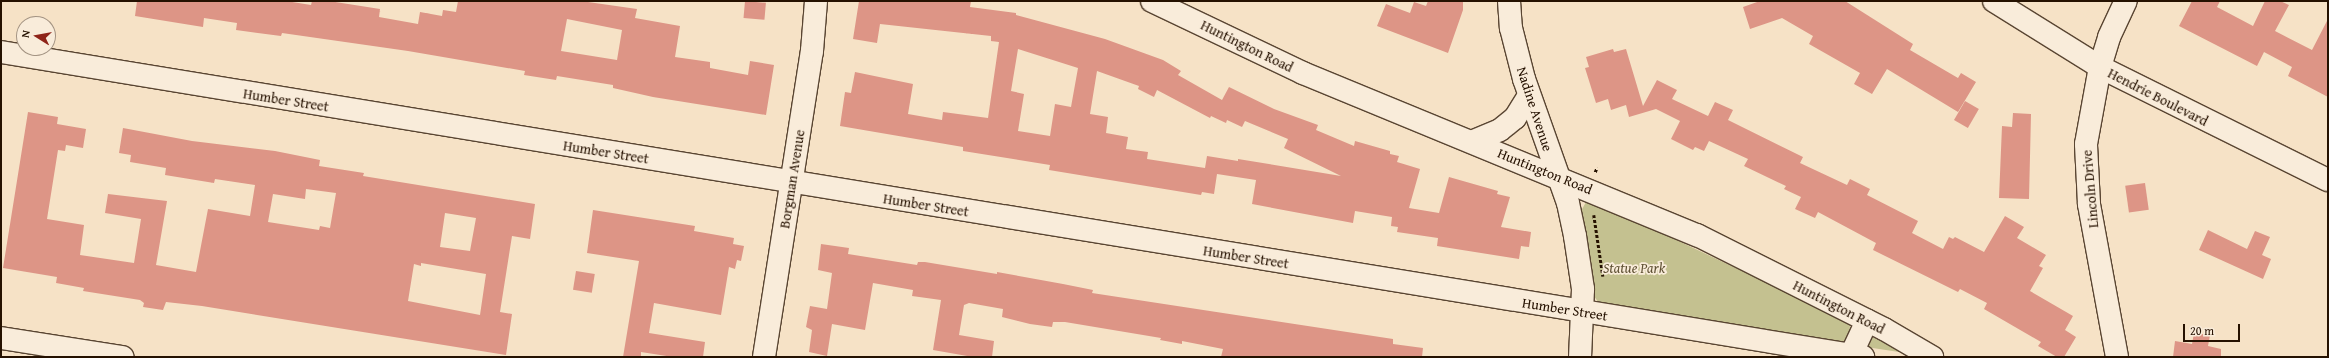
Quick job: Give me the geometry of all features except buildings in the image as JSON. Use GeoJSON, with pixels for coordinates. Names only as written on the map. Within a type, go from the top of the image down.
{"type":"FeatureCollection","features":[{"type":"Feature","properties":{"kind":"street","name":"Borgman Avenue"},"geometry":{"type":"LineString","coordinates":[[764,357],[812,51],[816,1]]}},
{"type":"Feature","properties":{"kind":"street","name":"Huntington Road"},"geometry":{"type":"LineString","coordinates":[[1152,1],[1303,73],[1474,141],[1557,178],[1697,235],[1867,320],[1918,354]]}},
{"type":"Feature","properties":{"kind":"street","name":"Nadine Avenue"},"geometry":{"type":"LineString","coordinates":[[1508,1],[1511,28],[1529,96],[1557,178],[1568,203],[1575,236],[1583,311],[1580,357]]}},
{"type":"Feature","properties":{"kind":"street","name":"Hendrie Boulevard"},"geometry":{"type":"LineString","coordinates":[[1994,1],[2100,67],[2328,180]]}},
{"type":"Feature","properties":{"kind":"street","name":"Lincoln Drive"},"geometry":{"type":"LineString","coordinates":[[2117,357],[2095,240],[2086,167],[2088,121],[2100,67],[2109,37],[2126,1]]}},
{"type":"Feature","properties":{"kind":"street","name":"Humber Street"},"geometry":{"type":"LineString","coordinates":[[1,52],[791,183],[1857,356],[1867,320]]}},
{"type":"Feature","properties":{"kind":"street"},"geometry":{"type":"LineString","coordinates":[[1474,141],[1500,130],[1515,118],[1529,96]]}},
{"type":"Feature","properties":{"kind":"street"},"geometry":{"type":"LineString","coordinates":[[1,338],[123,357]]}},
{"type":"Feature","properties":{"kind":"green space","name":"Statue Park"},"geometry":{"type":"Polygon","coordinates":[[[1594,201],[1833,314],[1850,325],[1849,339],[1840,344],[1598,302],[1594,296],[1581,211],[1586,202],[1594,201]]]}},
{"type":"Feature","properties":{"kind":"green space"},"geometry":{"type":"Polygon","coordinates":[[[1870,336],[1898,349],[1899,352],[1866,347],[1870,336]]]}}]}
